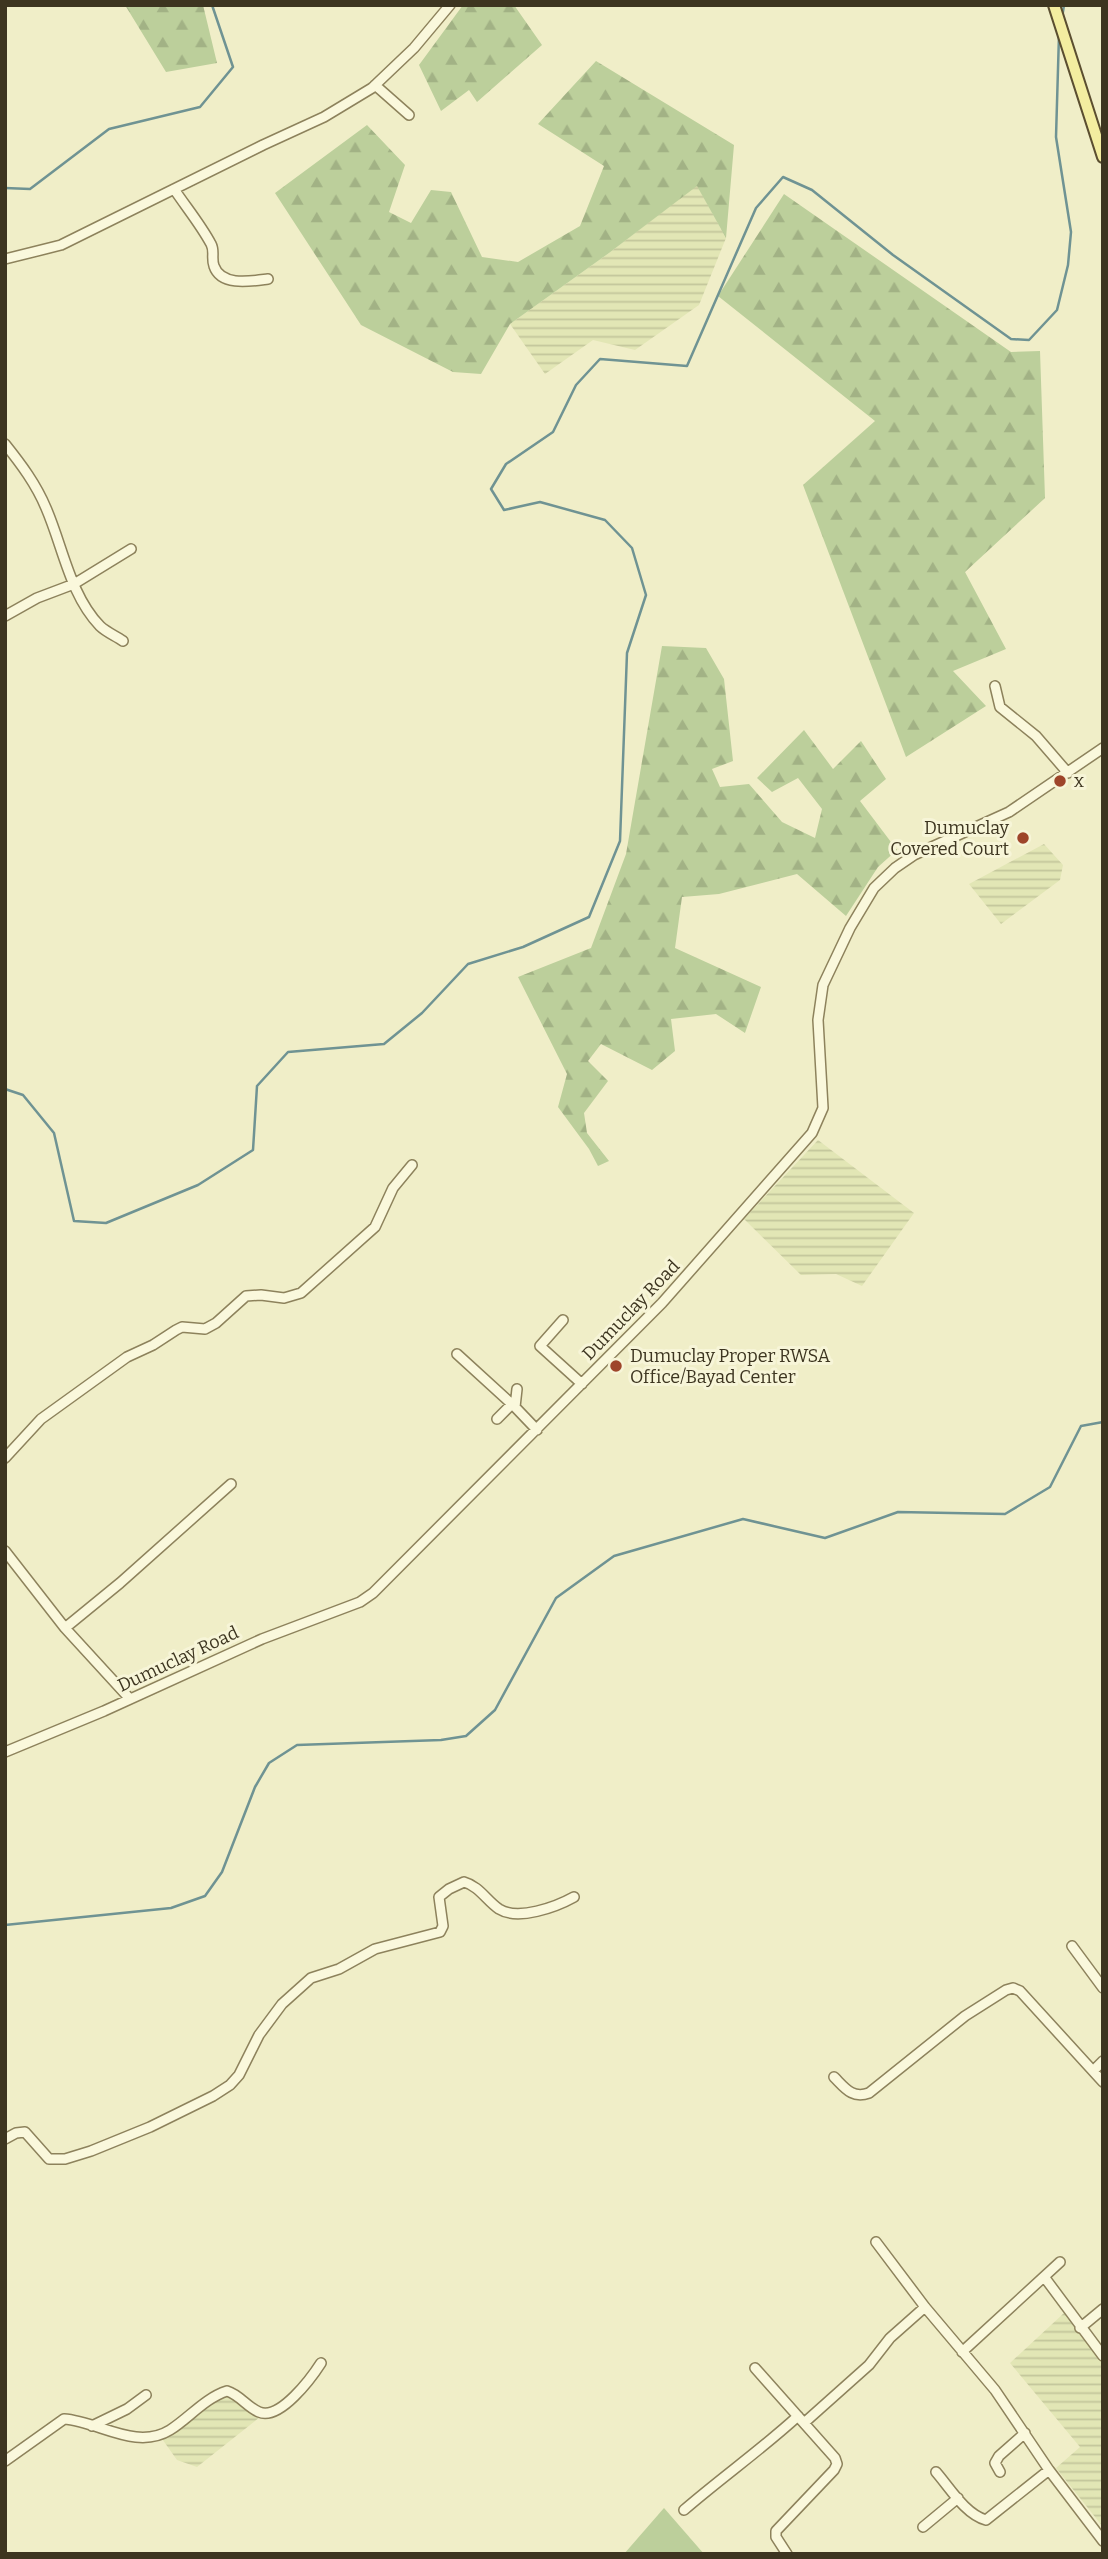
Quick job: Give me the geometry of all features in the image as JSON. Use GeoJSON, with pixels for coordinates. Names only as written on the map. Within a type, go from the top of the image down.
{"type":"FeatureCollection","features":[{"type":"Feature","properties":{"kind":"main road"},"geometry":{"type":"LineString","coordinates":[[1054,5],[1103,157]]}},
{"type":"Feature","properties":{"kind":"street"},"geometry":{"type":"LineString","coordinates":[[5,259],[61,245],[324,117],[375,85],[414,48],[450,5]]}},
{"type":"Feature","properties":{"kind":"street"},"geometry":{"type":"LineString","coordinates":[[375,85],[409,115]]}},
{"type":"Feature","properties":{"kind":"street"},"geometry":{"type":"LineString","coordinates":[[174,189],[211,244],[216,271],[223,277],[237,281],[268,279]]}},
{"type":"Feature","properties":{"kind":"street"},"geometry":{"type":"LineString","coordinates":[[5,444],[26,470],[44,505],[74,584],[101,627],[123,641]]}},
{"type":"Feature","properties":{"kind":"street"},"geometry":{"type":"LineString","coordinates":[[5,616],[37,598],[74,584],[131,549]]}},
{"type":"Feature","properties":{"kind":"street"},"geometry":{"type":"LineString","coordinates":[[995,686],[1000,707],[1036,736],[1068,773]]}},
{"type":"Feature","properties":{"kind":"street","name":"Dumuclay Road"},"geometry":{"type":"LineString","coordinates":[[5,1752],[262,1639],[360,1602],[392,1576],[662,1303],[812,1133],[823,1108],[818,1020],[823,985],[850,928],[874,888],[914,855],[1009,812],[1103,748]]}},
{"type":"Feature","properties":{"kind":"street"},"geometry":{"type":"LineString","coordinates":[[5,1458],[40,1419],[127,1357],[153,1345],[176,1329],[205,1329],[216,1323],[246,1296],[284,1298],[301,1293],[375,1227],[393,1188],[412,1165]]}},
{"type":"Feature","properties":{"kind":"street"},"geometry":{"type":"LineString","coordinates":[[563,1320],[540,1346],[582,1384]]}},
{"type":"Feature","properties":{"kind":"street"},"geometry":{"type":"LineString","coordinates":[[457,1354],[537,1430]]}},
{"type":"Feature","properties":{"kind":"street"},"geometry":{"type":"LineString","coordinates":[[497,1419],[513,1406],[517,1389]]}},
{"type":"Feature","properties":{"kind":"street"},"geometry":{"type":"LineString","coordinates":[[65,1628],[231,1484]]}},
{"type":"Feature","properties":{"kind":"street"},"geometry":{"type":"LineString","coordinates":[[5,1551],[65,1628],[130,1699]]}},
{"type":"Feature","properties":{"kind":"street"},"geometry":{"type":"LineString","coordinates":[[5,2139],[24,2132],[49,2159],[65,2159],[150,2127],[213,2096],[230,2085],[239,2075],[259,2035],[282,2004],[311,1978],[339,1969],[375,1949],[440,1932],[443,1926],[439,1897],[464,1882],[509,1914],[557,1907],[574,1897]]}},
{"type":"Feature","properties":{"kind":"street"},"geometry":{"type":"LineString","coordinates":[[1072,1946],[1103,1988]]}},
{"type":"Feature","properties":{"kind":"street"},"geometry":{"type":"LineString","coordinates":[[834,2077],[851,2094],[869,2094],[965,2016],[1013,1988],[1029,1999],[1103,2082]]}},
{"type":"Feature","properties":{"kind":"street"},"geometry":{"type":"LineString","coordinates":[[1093,2071],[1103,2062]]}},
{"type":"Feature","properties":{"kind":"street"},"geometry":{"type":"LineString","coordinates":[[876,2242],[925,2307],[995,2390],[1049,2470],[1103,2541]]}},
{"type":"Feature","properties":{"kind":"street"},"geometry":{"type":"LineString","coordinates":[[962,2352],[1060,2262]]}},
{"type":"Feature","properties":{"kind":"street"},"geometry":{"type":"LineString","coordinates":[[1045,2278],[1103,2356]]}},
{"type":"Feature","properties":{"kind":"street"},"geometry":{"type":"LineString","coordinates":[[684,2510],[869,2365],[890,2338],[925,2307]]}},
{"type":"Feature","properties":{"kind":"street"},"geometry":{"type":"LineString","coordinates":[[1080,2328],[1103,2309]]}},
{"type":"Feature","properties":{"kind":"street"},"geometry":{"type":"LineString","coordinates":[[5,2461],[62,2420],[68,2419],[123,2436],[161,2434],[228,2391],[265,2414],[299,2393],[321,2363]]}},
{"type":"Feature","properties":{"kind":"street"},"geometry":{"type":"LineString","coordinates":[[755,2368],[835,2458],[837,2464],[776,2531],[776,2537],[787,2554]]}},
{"type":"Feature","properties":{"kind":"street"},"geometry":{"type":"LineString","coordinates":[[92,2426],[127,2409],[146,2395]]}},
{"type":"Feature","properties":{"kind":"street"},"geometry":{"type":"LineString","coordinates":[[1000,2472],[996,2460],[1025,2433]]}},
{"type":"Feature","properties":{"kind":"street"},"geometry":{"type":"LineString","coordinates":[[936,2472],[958,2498],[977,2516],[986,2520],[1049,2470]]}},
{"type":"Feature","properties":{"kind":"street"},"geometry":{"type":"LineString","coordinates":[[923,2527],[958,2498]]}},
{"type":"Feature","properties":{"kind":"green space"},"geometry":{"type":"Polygon","coordinates":[[[125,5],[203,5],[217,63],[166,72],[125,5]]]}},
{"type":"Feature","properties":{"kind":"green space"},"geometry":{"type":"Polygon","coordinates":[[[463,5],[514,5],[542,45],[477,102],[469,90],[441,111],[419,65],[463,5]]]}},
{"type":"Feature","properties":{"kind":"green space"},"geometry":{"type":"Polygon","coordinates":[[[596,61],[734,145],[726,238],[697,186],[510,324],[481,374],[453,372],[361,325],[275,193],[367,125],[405,165],[389,212],[411,223],[431,190],[451,192],[482,257],[518,262],[580,226],[604,166],[538,124],[596,61]]]}},
{"type":"Feature","properties":{"kind":"green space"},"geometry":{"type":"Polygon","coordinates":[[[697,185],[726,238],[699,305],[635,350],[593,340],[545,374],[510,324],[697,185]]]}},
{"type":"Feature","properties":{"kind":"green space"},"geometry":{"type":"Polygon","coordinates":[[[784,194],[1011,352],[1040,351],[1045,498],[965,572],[1006,649],[953,671],[986,706],[906,757],[803,485],[875,421],[718,296],[784,194]]]}},
{"type":"Feature","properties":{"kind":"green space"},"geometry":{"type":"Polygon","coordinates":[[[662,646],[706,648],[724,679],[733,761],[712,769],[720,787],[749,784],[782,822],[815,838],[822,809],[798,778],[772,792],[757,778],[804,730],[833,769],[861,741],[886,779],[860,801],[897,850],[878,867],[846,916],[797,874],[719,894],[682,897],[675,948],[761,987],[745,1033],[716,1014],[671,1019],[675,1051],[652,1070],[601,1044],[588,1061],[608,1081],[584,1113],[587,1133],[609,1161],[598,1166],[558,1107],[567,1074],[518,977],[591,948],[626,854],[662,646]]]}},
{"type":"Feature","properties":{"kind":"green space"},"geometry":{"type":"Polygon","coordinates":[[[1044,844],[1063,865],[1060,880],[1001,924],[969,884],[1044,844]]]}},
{"type":"Feature","properties":{"kind":"green space"},"geometry":{"type":"Polygon","coordinates":[[[818,1140],[914,1213],[862,1286],[836,1274],[801,1275],[744,1219],[818,1140]]]}},
{"type":"Feature","properties":{"kind":"green space"},"geometry":{"type":"Polygon","coordinates":[[[1064,2313],[1103,2359],[1103,2527],[1056,2468],[1080,2447],[1010,2363],[1064,2313]]]}},
{"type":"Feature","properties":{"kind":"green space"},"geometry":{"type":"Polygon","coordinates":[[[225,2395],[235,2395],[260,2417],[197,2467],[177,2460],[160,2436],[225,2395]]]}},
{"type":"Feature","properties":{"kind":"green space"},"geometry":{"type":"Polygon","coordinates":[[[664,2508],[704,2554],[624,2554],[664,2508]]]}},
{"type":"Feature","properties":{"kind":"waterway"},"geometry":{"type":"LineString","coordinates":[[5,188],[30,189],[109,129],[200,107],[233,67],[212,5]]}},
{"type":"Feature","properties":{"kind":"waterway"},"geometry":{"type":"LineString","coordinates":[[1062,18],[1064,5]]}},
{"type":"Feature","properties":{"kind":"waterway"},"geometry":{"type":"LineString","coordinates":[[5,1089],[23,1095],[54,1133],[74,1221],[106,1223],[198,1185],[253,1150],[257,1086],[288,1052],[384,1044],[422,1013],[468,964],[523,947],[589,917],[620,841],[627,653],[646,595],[632,548],[605,520],[540,502],[504,510],[491,489],[506,464],[553,432],[576,385],[600,359],[687,366],[756,208],[783,177],[812,190],[893,255],[1011,339],[1029,340],[1057,310],[1068,265],[1071,232],[1056,137],[1059,35]]}},
{"type":"Feature","properties":{"kind":"waterway"},"geometry":{"type":"LineString","coordinates":[[5,1925],[171,1908],[205,1896],[222,1872],[255,1787],[269,1763],[297,1745],[441,1740],[466,1736],[495,1710],[556,1598],[614,1556],[743,1519],[825,1538],[898,1512],[1005,1514],[1050,1487],[1081,1426],[1103,1422]]}},
{"type":"Feature","properties":{"kind":"place","name":"x"},"geometry":{"type":"Point","coordinates":[1060,781]}},
{"type":"Feature","properties":{"kind":"place","name":"Dumuclay Covered Court"},"geometry":{"type":"Point","coordinates":[1023,838]}},
{"type":"Feature","properties":{"kind":"place","name":"Dumuclay Proper RWSA Office/Bayad Center"},"geometry":{"type":"Point","coordinates":[616,1366]}}]}
